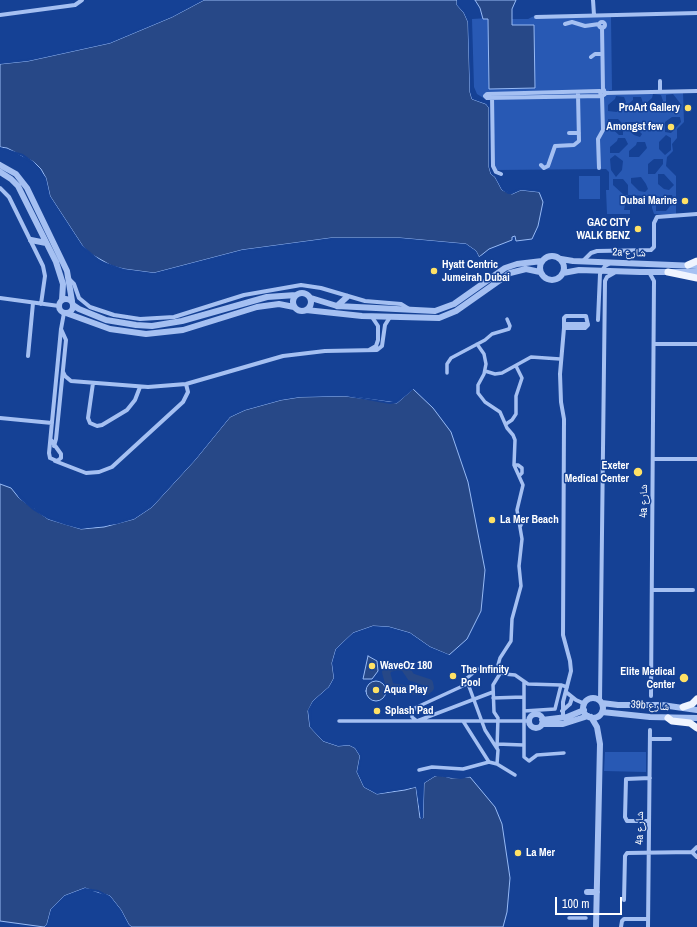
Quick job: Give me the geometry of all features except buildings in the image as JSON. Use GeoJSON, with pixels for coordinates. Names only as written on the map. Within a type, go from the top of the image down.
{"type":"FeatureCollection","features":[{"type":"Feature","properties":{"kind":"main road"},"geometry":{"type":"LineString","coordinates":[[688,265],[697,261]]}},
{"type":"Feature","properties":{"kind":"main road"},"geometry":{"type":"LineString","coordinates":[[668,272],[697,278]]}},
{"type":"Feature","properties":{"kind":"main road"},"geometry":{"type":"LineString","coordinates":[[683,708],[697,700]]}},
{"type":"Feature","properties":{"kind":"main road"},"geometry":{"type":"LineString","coordinates":[[668,718],[672,721],[690,723],[697,728]]}},
{"type":"Feature","properties":{"kind":"street"},"geometry":{"type":"LineString","coordinates":[[73,5],[79,0]]}},
{"type":"Feature","properties":{"kind":"street"},"geometry":{"type":"LineString","coordinates":[[0,15],[73,5],[78,4],[82,0]]}},
{"type":"Feature","properties":{"kind":"street"},"geometry":{"type":"LineString","coordinates":[[593,0],[594,15]]}},
{"type":"Feature","properties":{"kind":"street"},"geometry":{"type":"LineString","coordinates":[[536,17],[697,13]]}},
{"type":"Feature","properties":{"kind":"street"},"geometry":{"type":"LineString","coordinates":[[564,24],[572,22],[583,26],[600,26],[603,128],[598,139],[599,168]]}},
{"type":"Feature","properties":{"kind":"street"},"geometry":{"type":"LineString","coordinates":[[591,57],[595,54],[602,54]]}},
{"type":"Feature","properties":{"kind":"street"},"geometry":{"type":"LineString","coordinates":[[660,81],[660,92]]}},
{"type":"Feature","properties":{"kind":"street"},"geometry":{"type":"LineString","coordinates":[[500,174],[496,172],[493,166],[492,96],[697,91]]}},
{"type":"Feature","properties":{"kind":"street"},"geometry":{"type":"LineString","coordinates":[[541,165],[544,168],[548,166],[555,146],[574,145],[578,143],[578,94]]}},
{"type":"Feature","properties":{"kind":"street"},"geometry":{"type":"LineString","coordinates":[[569,132],[579,134]]}},
{"type":"Feature","properties":{"kind":"street"},"geometry":{"type":"LineString","coordinates":[[0,165],[16,174],[27,188],[64,263],[69,279],[72,303],[72,311],[65,313]]}},
{"type":"Feature","properties":{"kind":"street"},"geometry":{"type":"LineString","coordinates":[[0,172],[11,179],[18,186],[62,276],[64,288],[60,303],[61,311],[110,329],[151,334],[182,330],[257,307],[279,304],[294,307],[300,311],[306,310],[372,317],[444,317],[456,311],[510,273],[526,269],[540,272],[542,261],[516,264],[505,268],[448,307],[435,311],[410,311],[337,306],[311,298],[304,293],[267,297],[174,323],[144,325],[106,320],[79,309],[67,299],[60,303],[41,304],[0,298]]}},
{"type":"Feature","properties":{"kind":"street"},"geometry":{"type":"LineString","coordinates":[[0,188],[8,198],[31,240],[45,273],[41,304]]}},
{"type":"Feature","properties":{"kind":"street"},"geometry":{"type":"LineString","coordinates":[[583,261],[591,254],[597,252],[650,250],[654,247],[655,220],[660,216],[697,214]]}},
{"type":"Feature","properties":{"kind":"street"},"geometry":{"type":"LineString","coordinates":[[31,240],[46,243]]}},
{"type":"Feature","properties":{"kind":"street","name":"2a شارع"},"geometry":{"type":"LineString","coordinates":[[542,261],[551,255],[569,261],[697,266]]}},
{"type":"Feature","properties":{"kind":"street"},"geometry":{"type":"LineString","coordinates":[[561,259],[564,266],[563,273]]}},
{"type":"Feature","properties":{"kind":"street"},"geometry":{"type":"LineString","coordinates":[[598,320],[599,278],[601,270],[605,266],[614,262]]}},
{"type":"Feature","properties":{"kind":"street","name":"2a شارع"},"geometry":{"type":"LineString","coordinates":[[540,272],[545,278],[551,280],[559,278],[563,273],[579,270],[697,272]]}},
{"type":"Feature","properties":{"kind":"street"},"geometry":{"type":"LineString","coordinates":[[596,927],[598,731],[601,714],[605,279],[609,275],[620,271]]}},
{"type":"Feature","properties":{"kind":"street","name":"4a شارع"},"geometry":{"type":"LineString","coordinates":[[649,272],[654,281],[654,459],[651,696]]}},
{"type":"Feature","properties":{"kind":"street"},"geometry":{"type":"LineString","coordinates":[[654,281],[660,272]]}},
{"type":"Feature","properties":{"kind":"street"},"geometry":{"type":"LineString","coordinates":[[69,279],[74,284],[79,298],[86,306],[108,314],[130,318],[148,319],[174,317],[256,292],[301,286],[321,288],[347,297],[365,301],[401,304],[410,311]]}},
{"type":"Feature","properties":{"kind":"street"},"geometry":{"type":"LineString","coordinates":[[294,307],[293,300],[296,295]]}},
{"type":"Feature","properties":{"kind":"street"},"geometry":{"type":"LineString","coordinates":[[337,306],[347,297]]}},
{"type":"Feature","properties":{"kind":"street"},"geometry":{"type":"LineString","coordinates":[[306,310],[311,305],[311,298]]}},
{"type":"Feature","properties":{"kind":"street"},"geometry":{"type":"LineString","coordinates":[[28,356],[33,302]]}},
{"type":"Feature","properties":{"kind":"street"},"geometry":{"type":"LineString","coordinates":[[218,310],[223,302]]}},
{"type":"Feature","properties":{"kind":"street"},"geometry":{"type":"LineString","coordinates":[[65,313],[61,329],[50,440],[49,455],[52,460],[77,470],[90,473],[103,471],[112,467],[183,402],[188,392],[186,384]]}},
{"type":"Feature","properties":{"kind":"street"},"geometry":{"type":"LineString","coordinates":[[563,718],[562,711],[571,666],[563,639],[564,419],[560,394],[560,359],[564,318],[568,316],[588,317],[588,322],[585,328],[564,326]]}},
{"type":"Feature","properties":{"kind":"street"},"geometry":{"type":"LineString","coordinates":[[366,351],[374,348],[378,340],[378,326],[372,317]]}},
{"type":"Feature","properties":{"kind":"street"},"geometry":{"type":"LineString","coordinates":[[62,388],[71,381],[140,387],[186,384],[283,356],[324,351],[377,350],[382,346],[385,325],[390,317]]}},
{"type":"Feature","properties":{"kind":"street"},"geometry":{"type":"LineString","coordinates":[[447,373],[447,364],[451,358],[492,334],[509,329],[510,326],[507,319]]}},
{"type":"Feature","properties":{"kind":"street"},"geometry":{"type":"LineString","coordinates":[[588,322],[604,320]]}},
{"type":"Feature","properties":{"kind":"street"},"geometry":{"type":"LineString","coordinates":[[54,446],[62,388],[66,340],[61,329]]}},
{"type":"Feature","properties":{"kind":"street"},"geometry":{"type":"LineString","coordinates":[[477,344],[485,359],[484,371],[478,385],[480,397],[500,412],[515,440],[514,465],[520,475],[523,490],[517,506],[517,516],[522,543],[519,566],[521,586],[512,619],[511,641],[498,661],[499,669],[501,672],[508,675],[516,675],[524,682],[530,684],[562,685],[572,698],[584,707],[598,731]]}},
{"type":"Feature","properties":{"kind":"street"},"geometry":{"type":"LineString","coordinates":[[654,344],[697,344]]}},
{"type":"Feature","properties":{"kind":"street"},"geometry":{"type":"LineString","coordinates":[[484,371],[502,373],[531,357],[560,359]]}},
{"type":"Feature","properties":{"kind":"street"},"geometry":{"type":"LineString","coordinates":[[506,424],[512,420],[516,414],[516,396],[522,378],[516,366]]}},
{"type":"Feature","properties":{"kind":"street"},"geometry":{"type":"LineString","coordinates":[[63,372],[71,381]]}},
{"type":"Feature","properties":{"kind":"street"},"geometry":{"type":"LineString","coordinates":[[93,383],[88,418],[90,423],[97,426],[127,410],[135,400],[140,387]]}},
{"type":"Feature","properties":{"kind":"street"},"geometry":{"type":"LineString","coordinates":[[0,418],[52,423]]}},
{"type":"Feature","properties":{"kind":"street"},"geometry":{"type":"LineString","coordinates":[[50,440],[68,466]]}},
{"type":"Feature","properties":{"kind":"street"},"geometry":{"type":"LineString","coordinates":[[55,461],[60,460],[61,455]]}},
{"type":"Feature","properties":{"kind":"street"},"geometry":{"type":"LineString","coordinates":[[654,459],[697,459]]}},
{"type":"Feature","properties":{"kind":"street"},"geometry":{"type":"LineString","coordinates":[[693,590],[697,586]]}},
{"type":"Feature","properties":{"kind":"street"},"geometry":{"type":"LineString","coordinates":[[653,590],[693,590],[697,593]]}},
{"type":"Feature","properties":{"kind":"street"},"geometry":{"type":"LineString","coordinates":[[478,669],[467,678],[468,684],[485,730],[497,746]]}},
{"type":"Feature","properties":{"kind":"street"},"geometry":{"type":"LineString","coordinates":[[498,764],[498,717],[494,712],[493,682],[501,672]]}},
{"type":"Feature","properties":{"kind":"street"},"geometry":{"type":"LineString","coordinates":[[524,682],[524,711],[527,721],[531,728],[535,730],[540,728],[542,722],[540,715],[536,713],[527,721],[523,755],[529,761],[537,755],[564,753]]}},
{"type":"Feature","properties":{"kind":"street"},"geometry":{"type":"LineString","coordinates":[[416,721],[412,714],[415,708],[468,684]]}},
{"type":"Feature","properties":{"kind":"street"},"geometry":{"type":"LineString","coordinates":[[524,711],[555,709],[562,685]]}},
{"type":"Feature","properties":{"kind":"street"},"geometry":{"type":"LineString","coordinates":[[416,721],[493,692]]}},
{"type":"Feature","properties":{"kind":"street"},"geometry":{"type":"LineString","coordinates":[[493,698],[523,697]]}},
{"type":"Feature","properties":{"kind":"street"},"geometry":{"type":"LineString","coordinates":[[562,711],[568,707],[572,698]]}},
{"type":"Feature","properties":{"kind":"street"},"geometry":{"type":"LineString","coordinates":[[542,722],[563,718],[584,707],[592,698],[601,702]]}},
{"type":"Feature","properties":{"kind":"street","name":"39b شارع"},"geometry":{"type":"LineString","coordinates":[[601,702],[697,710]]}},
{"type":"Feature","properties":{"kind":"street"},"geometry":{"type":"LineString","coordinates":[[542,722],[566,723],[601,714]]}},
{"type":"Feature","properties":{"kind":"street","name":"39b شارع"},"geometry":{"type":"LineString","coordinates":[[601,714],[668,718],[697,718]]}},
{"type":"Feature","properties":{"kind":"street"},"geometry":{"type":"LineString","coordinates":[[339,721],[527,721]]}},
{"type":"Feature","properties":{"kind":"street"},"geometry":{"type":"LineString","coordinates":[[462,721],[489,762]]}},
{"type":"Feature","properties":{"kind":"street","name":"4a شارع"},"geometry":{"type":"LineString","coordinates":[[648,927],[650,730]]}},
{"type":"Feature","properties":{"kind":"street"},"geometry":{"type":"LineString","coordinates":[[650,739],[670,738]]}},
{"type":"Feature","properties":{"kind":"street"},"geometry":{"type":"LineString","coordinates":[[497,746],[523,745]]}},
{"type":"Feature","properties":{"kind":"street"},"geometry":{"type":"LineString","coordinates":[[419,770],[432,766],[463,769],[489,762],[498,764],[515,775]]}},
{"type":"Feature","properties":{"kind":"street"},"geometry":{"type":"LineString","coordinates":[[649,821],[627,821],[625,818],[626,779],[650,778]]}},
{"type":"Feature","properties":{"kind":"street"},"geometry":{"type":"LineString","coordinates":[[624,900],[625,854],[629,852],[692,852],[697,847]]}},
{"type":"Feature","properties":{"kind":"street"},"geometry":{"type":"LineString","coordinates":[[692,852],[697,857]]}},
{"type":"Feature","properties":{"kind":"street"},"geometry":{"type":"LineString","coordinates":[[587,892],[597,892]]}},
{"type":"Feature","properties":{"kind":"street"},"geometry":{"type":"LineString","coordinates":[[568,918],[586,918]]}},
{"type":"Feature","properties":{"kind":"street"},"geometry":{"type":"LineString","coordinates":[[621,927],[624,919],[648,919]]}},
{"type":"Feature","properties":{"kind":"shaded area"},"geometry":{"type":"Polygon","coordinates":[[[204,0],[457,0],[457,5],[464,13],[468,22],[470,92],[472,99],[486,104],[489,108],[489,167],[491,174],[495,177],[502,190],[512,194],[521,190],[539,192],[543,202],[538,226],[532,239],[516,241],[515,236],[512,237],[512,240],[489,249],[479,257],[476,251],[466,244],[400,238],[331,238],[242,250],[154,273],[112,266],[91,254],[82,245],[50,196],[46,178],[41,169],[34,162],[7,148],[0,147],[0,64],[28,61],[110,43],[172,17],[204,0]]]}},
{"type":"Feature","properties":{"kind":"shaded area"},"geometry":{"type":"Polygon","coordinates":[[[475,0],[516,0],[512,9],[512,25],[534,25],[535,88],[489,89],[488,19],[483,19],[480,8],[475,0]]]}},
{"type":"Feature","properties":{"kind":"shaded area"},"geometry":{"type":"Polygon","coordinates":[[[534,16],[534,18],[611,17],[612,90],[609,90],[608,95],[683,92],[684,122],[677,129],[677,138],[672,144],[673,151],[667,157],[666,166],[676,176],[676,215],[654,214],[652,200],[647,196],[628,195],[622,201],[625,205],[624,210],[630,210],[630,214],[607,214],[606,190],[609,190],[609,172],[606,169],[495,170],[493,101],[485,99],[477,94],[474,87],[472,19],[488,18],[489,89],[535,88],[534,26],[512,25],[512,19],[528,19],[534,16]],[[653,94],[652,98],[645,104],[645,110],[655,110],[663,101],[661,95],[653,94]],[[673,94],[666,95],[666,106],[671,111],[679,111],[680,103],[673,94]],[[616,96],[615,99],[608,105],[608,111],[617,112],[626,102],[624,97],[616,96]],[[633,97],[633,100],[626,106],[626,112],[635,112],[643,103],[641,97],[633,97]],[[672,117],[665,122],[665,132],[671,133],[681,122],[680,117],[672,117]],[[608,119],[608,125],[619,135],[623,135],[623,124],[618,119],[608,119]],[[625,122],[625,127],[634,135],[640,137],[642,134],[640,132],[641,128],[636,122],[625,122]],[[666,135],[659,142],[659,149],[665,155],[671,150],[671,138],[666,135]],[[618,138],[617,141],[610,147],[610,153],[619,153],[628,144],[625,138],[618,138]],[[637,142],[636,145],[629,151],[629,157],[639,157],[647,148],[645,142],[637,142]],[[615,155],[610,159],[611,170],[616,177],[622,170],[623,161],[615,155]],[[654,159],[648,164],[648,174],[655,174],[663,164],[663,159],[654,159]],[[658,174],[658,184],[664,189],[669,190],[674,185],[664,174],[658,174]],[[641,177],[631,178],[631,183],[639,191],[645,192],[648,189],[646,184],[641,177]],[[613,179],[613,185],[624,195],[628,195],[628,185],[623,179],[613,179]],[[664,195],[663,199],[656,204],[656,211],[666,211],[674,201],[672,195],[664,195]]]}},
{"type":"Feature","properties":{"kind":"shaded area"},"geometry":{"type":"Polygon","coordinates":[[[579,176],[600,176],[600,199],[579,199],[579,176]]]}},
{"type":"Feature","properties":{"kind":"shaded area"},"geometry":{"type":"Polygon","coordinates":[[[413,389],[433,408],[451,432],[468,482],[485,570],[481,611],[467,639],[449,655],[430,647],[410,633],[389,627],[373,626],[353,633],[336,649],[332,663],[334,678],[329,687],[313,701],[308,711],[310,727],[323,741],[338,746],[349,745],[355,748],[360,756],[357,772],[364,787],[377,794],[416,787],[420,818],[423,818],[424,783],[435,776],[440,775],[451,778],[470,777],[495,807],[502,824],[510,878],[507,912],[503,927],[132,927],[129,925],[121,910],[110,896],[85,888],[64,896],[51,909],[47,924],[44,927],[0,921],[0,484],[11,488],[19,498],[48,519],[81,529],[104,527],[134,519],[152,507],[195,460],[230,417],[245,410],[281,400],[300,397],[345,396],[397,403],[413,389]]]}},
{"type":"Feature","properties":{"kind":"shaded area","name":"WaveOz 180"},"geometry":{"type":"Polygon","coordinates":[[[368,656],[377,661],[378,671],[372,679],[363,679],[368,656]]]}},
{"type":"Feature","properties":{"kind":"shaded area","name":"Aqua Play"},"geometry":{"type":"Polygon","coordinates":[[[376,681],[383,684],[386,691],[383,698],[376,701],[369,698],[366,691],[369,684],[376,681]]]}},
{"type":"Feature","properties":{"kind":"shaded area"},"geometry":{"type":"Polygon","coordinates":[[[605,752],[646,752],[646,772],[604,771],[605,752]]]}},
{"type":"Feature","properties":{"kind":"pier"},"geometry":{"type":"Polygon","coordinates":[[[200,0],[204,0],[172,17],[110,43],[28,61],[0,64],[0,62],[27,59],[109,41],[171,16],[200,0]]]}},
{"type":"Feature","properties":{"kind":"pier"},"geometry":{"type":"Polygon","coordinates":[[[457,0],[459,0],[459,4],[466,12],[470,22],[472,92],[474,97],[487,102],[491,108],[491,167],[493,173],[497,176],[504,189],[509,192],[521,188],[539,190],[542,194],[539,192],[521,190],[508,194],[502,190],[495,177],[491,174],[489,167],[489,108],[486,104],[472,99],[470,92],[468,22],[464,13],[457,5],[457,0]]]}},
{"type":"Feature","properties":{"kind":"pier"},"geometry":{"type":"Polygon","coordinates":[[[0,147],[23,154],[34,162],[46,178],[50,196],[82,245],[101,261],[124,269],[154,273],[242,250],[331,238],[400,238],[466,244],[476,251],[479,257],[486,254],[479,259],[474,252],[465,246],[400,240],[331,240],[243,252],[154,275],[124,271],[100,263],[81,247],[48,197],[44,179],[39,170],[22,156],[0,149],[0,147]]]}},
{"type":"Feature","properties":{"kind":"pier"},"geometry":{"type":"Polygon","coordinates":[[[412,387],[415,388],[397,403],[390,404],[345,396],[300,397],[281,400],[245,410],[230,417],[195,460],[152,507],[134,519],[117,524],[81,529],[66,525],[48,519],[33,510],[19,498],[16,491],[34,508],[49,517],[67,523],[82,527],[116,522],[133,517],[150,505],[193,459],[229,416],[244,408],[280,398],[300,395],[346,395],[390,402],[396,401],[412,387]]]}},
{"type":"Feature","properties":{"kind":"pier"},"geometry":{"type":"Polygon","coordinates":[[[373,626],[389,627],[410,633],[430,647],[452,656],[449,657],[442,655],[409,635],[389,629],[373,628],[354,635],[338,650],[334,663],[336,679],[330,688],[315,702],[311,711],[312,727],[324,740],[338,744],[349,743],[357,747],[362,756],[359,772],[365,786],[377,792],[417,786],[421,817],[423,781],[434,774],[440,773],[451,776],[472,776],[461,779],[435,776],[424,783],[423,818],[421,820],[416,787],[377,794],[364,787],[357,772],[360,756],[355,748],[349,745],[338,746],[323,741],[310,727],[308,710],[313,701],[329,687],[334,678],[332,663],[336,649],[353,633],[373,626]]]}},
{"type":"Feature","properties":{"kind":"pier"},"geometry":{"type":"Polygon","coordinates":[[[85,888],[98,890],[110,896],[121,910],[129,925],[132,927],[127,926],[120,911],[109,898],[98,892],[85,890],[65,898],[53,910],[49,925],[44,927],[47,924],[51,909],[64,896],[85,888]]]}},
{"type":"Feature","properties":{"kind":"waterway"},"geometry":{"type":"LineString","coordinates":[[398,666],[405,668],[411,677],[429,683],[430,688],[426,691],[417,691],[390,687],[386,672],[389,668],[398,666]]}},
{"type":"Feature","properties":{"kind":"place","name":"ProArt Gallery"},"geometry":{"type":"Point","coordinates":[688,108]}},
{"type":"Feature","properties":{"kind":"place","name":"Amongst few"},"geometry":{"type":"Point","coordinates":[671,127]}},
{"type":"Feature","properties":{"kind":"place","name":"Dubai Marine"},"geometry":{"type":"Point","coordinates":[685,201]}},
{"type":"Feature","properties":{"kind":"place","name":"GAC CITY WALK BENZ"},"geometry":{"type":"Point","coordinates":[638,229]}},
{"type":"Feature","properties":{"kind":"place","name":"Hyatt Centric Jumeirah Dubai"},"geometry":{"type":"Point","coordinates":[434,271]}},
{"type":"Feature","properties":{"kind":"place","name":"Exeter Medical Center"},"geometry":{"type":"Point","coordinates":[638,472]}},
{"type":"Feature","properties":{"kind":"place","name":"La Mer Beach"},"geometry":{"type":"Point","coordinates":[492,520]}},
{"type":"Feature","properties":{"kind":"place","name":"WaveOz 180"},"geometry":{"type":"Point","coordinates":[372,666]}},
{"type":"Feature","properties":{"kind":"place","name":"The Infinity Pool"},"geometry":{"type":"Point","coordinates":[453,676]}},
{"type":"Feature","properties":{"kind":"place","name":"Elite Medical Center"},"geometry":{"type":"Point","coordinates":[684,678]}},
{"type":"Feature","properties":{"kind":"place","name":"Aqua Play"},"geometry":{"type":"Point","coordinates":[376,690]}},
{"type":"Feature","properties":{"kind":"place","name":"Splash Pad"},"geometry":{"type":"Point","coordinates":[377,711]}},
{"type":"Feature","properties":{"kind":"place","name":"La Mer"},"geometry":{"type":"Point","coordinates":[518,853]}}]}
